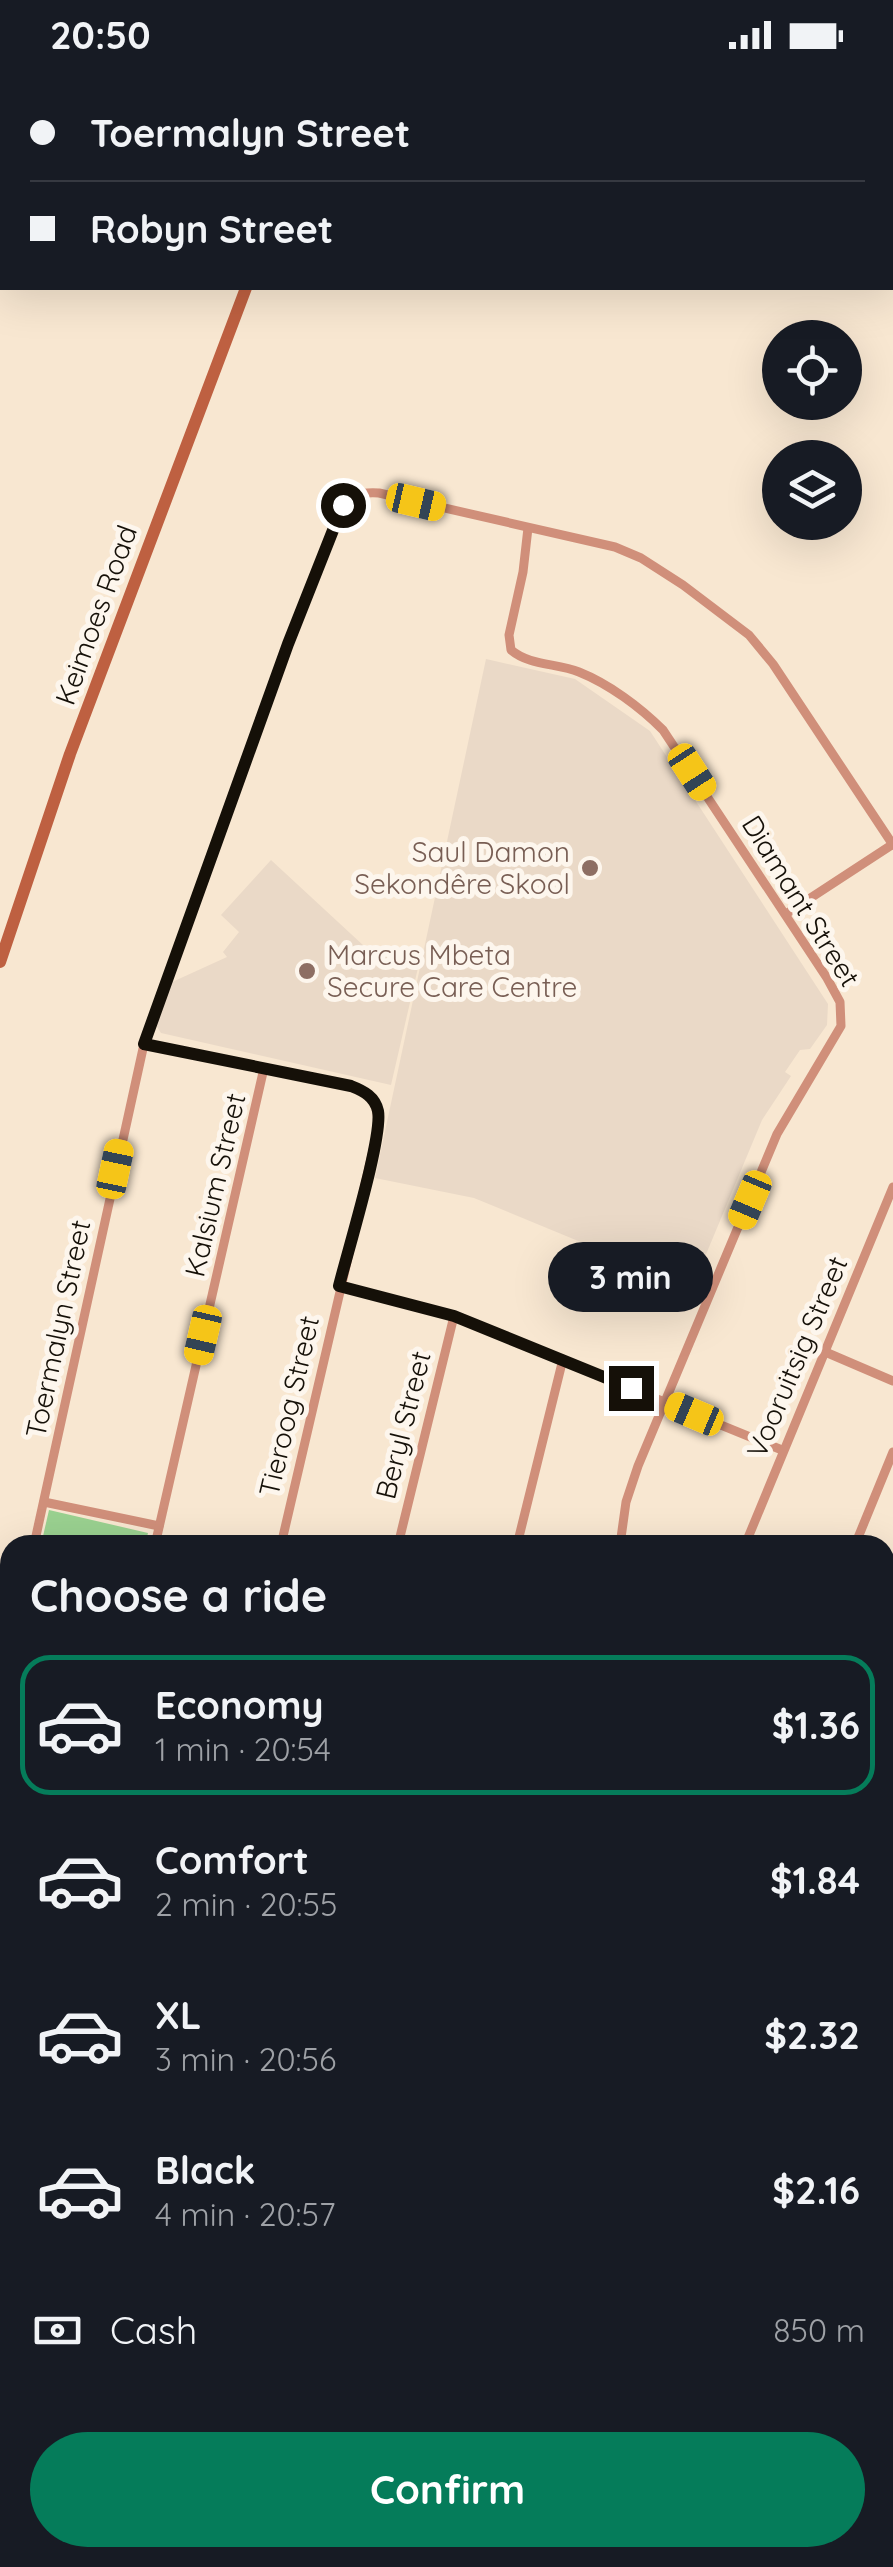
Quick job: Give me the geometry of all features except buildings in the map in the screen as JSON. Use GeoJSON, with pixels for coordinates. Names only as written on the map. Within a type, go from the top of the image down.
{"type":"FeatureCollection","features":[{"type":"Feature","properties":{"kind":"street","name":"Keimoes Road"},"geometry":{"type":"LineString","coordinates":[[0,962],[70,754],[245,290]]}},
{"type":"Feature","properties":{"kind":"street","name":"Toermalyn Street"},"geometry":{"type":"LineString","coordinates":[[36,1535],[144,1044],[276,675],[346,501],[361,492],[379,492],[528,528]]}},
{"type":"Feature","properties":{"kind":"street"},"geometry":{"type":"LineString","coordinates":[[528,528],[632,554],[740,626],[774,664],[893,844],[786,914]]}},
{"type":"Feature","properties":{"kind":"street","name":"Diamant Street"},"geometry":{"type":"LineString","coordinates":[[528,528],[508,635],[511,650],[531,660],[582,673],[664,730],[837,994],[842,1022],[836,1039],[777,1134],[632,1483],[622,1535]]}},
{"type":"Feature","properties":{"kind":"street","name":"Tieroog Street"},"geometry":{"type":"LineString","coordinates":[[144,1044],[351,1086],[370,1096],[376,1106],[377,1133],[284,1535]]}},
{"type":"Feature","properties":{"kind":"street","name":"Kalsium Street"},"geometry":{"type":"LineString","coordinates":[[157,1535],[264,1068]]}},
{"type":"Feature","properties":{"kind":"street","name":"Vooruitsig Street"},"geometry":{"type":"LineString","coordinates":[[749,1535],[893,1187]]}},
{"type":"Feature","properties":{"kind":"street"},"geometry":{"type":"LineString","coordinates":[[339,1286],[454,1316],[782,1450]]}},
{"type":"Feature","properties":{"kind":"street","name":"Beryl Street"},"geometry":{"type":"LineString","coordinates":[[400,1535],[454,1316]]}},
{"type":"Feature","properties":{"kind":"street"},"geometry":{"type":"LineString","coordinates":[[822,1352],[893,1382]]}},
{"type":"Feature","properties":{"kind":"street"},"geometry":{"type":"LineString","coordinates":[[519,1535],[563,1359]]}},
{"type":"Feature","properties":{"kind":"street"},"geometry":{"type":"LineString","coordinates":[[859,1535],[893,1452]]}},
{"type":"Feature","properties":{"kind":"street"},"geometry":{"type":"LineString","coordinates":[[880,1485],[893,1490]]}},
{"type":"Feature","properties":{"kind":"street"},"geometry":{"type":"LineString","coordinates":[[44,1502],[159,1526]]}},
{"type":"Feature","properties":{"kind":"shaded area","name":"Saul Damon Sekondêre Skool"},"geometry":{"type":"Polygon","coordinates":[[[486,659],[575,679],[650,731],[828,1004],[827,1025],[810,1049],[800,1050],[785,1072],[791,1076],[762,1120],[692,1288],[474,1198],[375,1178],[486,659]]]}},
{"type":"Feature","properties":{"kind":"shaded area","name":"Marcus Mbeta Secure Care Centre"},"geometry":{"type":"Polygon","coordinates":[[[271,860],[364,946],[420,959],[391,1085],[161,1033],[154,1022],[170,983],[227,957],[223,952],[239,932],[221,915],[271,860]]]}},
{"type":"Feature","properties":{"kind":"green space"},"geometry":{"type":"Polygon","coordinates":[[[49,1510],[148,1533],[148,1535],[43,1535],[49,1510]]]}},
{"type":"Feature","properties":{"kind":"place","name":"Saul Damon Sekondêre Skool"},"geometry":{"type":"Point","coordinates":[590,868]}},
{"type":"Feature","properties":{"kind":"place","name":"Marcus Mbeta Secure Care Centre"},"geometry":{"type":"Point","coordinates":[307,971]}},
{"type":"Feature","properties":{"kind":"route"},"geometry":{"type":"LineString","coordinates":[[343,505],[288,644],[144,1044],[351,1086],[370,1096],[376,1106],[377,1133],[339,1286],[454,1316],[631,1388]]}}]}
